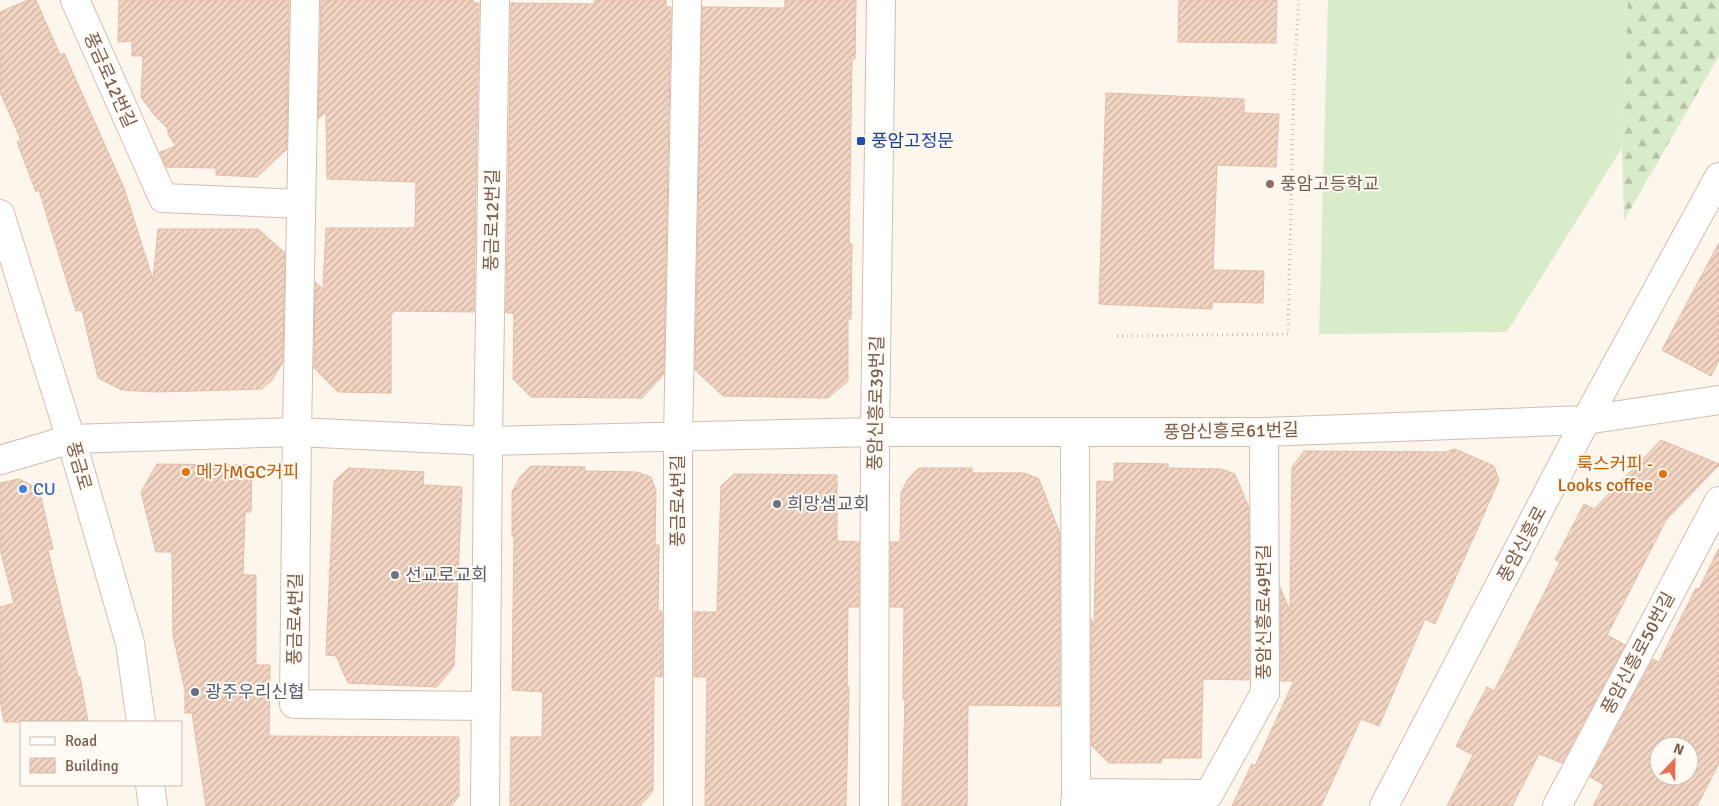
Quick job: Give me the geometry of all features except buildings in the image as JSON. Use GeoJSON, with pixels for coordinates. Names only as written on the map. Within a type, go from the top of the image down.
{"type":"FeatureCollection","features":[{"type":"Feature","properties":{"kind":"street","name":"풍금로12번길"},"geometry":{"type":"LineString","coordinates":[[75,0],[163,198],[300,204]]}},
{"type":"Feature","properties":{"kind":"street"},"geometry":{"type":"LineString","coordinates":[[296,432],[305,0]]}},
{"type":"Feature","properties":{"kind":"street","name":"풍금로12번길"},"geometry":{"type":"LineString","coordinates":[[488,441],[495,0]]}},
{"type":"Feature","properties":{"kind":"street"},"geometry":{"type":"LineString","coordinates":[[678,436],[687,0]]}},
{"type":"Feature","properties":{"kind":"street","name":"풍암신흥로39번길"},"geometry":{"type":"LineString","coordinates":[[874,806],[875,432],[881,0]]}},
{"type":"Feature","properties":{"kind":"street","name":"풍암신흥로"},"geometry":{"type":"LineString","coordinates":[[1384,806],[1586,420],[1719,177]]}},
{"type":"Feature","properties":{"kind":"street","name":"풍금로"},"geometry":{"type":"LineString","coordinates":[[0,214],[71,439],[130,643],[141,721]]}},
{"type":"Feature","properties":{"kind":"street","name":"풍암신흥로61번길"},"geometry":{"type":"LineString","coordinates":[[875,432],[1264,432],[1586,420],[1719,400]]}},
{"type":"Feature","properties":{"kind":"street"},"geometry":{"type":"LineString","coordinates":[[0,460],[71,439],[296,432],[488,441],[875,432]]}},
{"type":"Feature","properties":{"kind":"street","name":"풍금로4번길"},"geometry":{"type":"LineString","coordinates":[[296,432],[294,704],[486,706]]}},
{"type":"Feature","properties":{"kind":"street","name":"풍암신흥로49번길"},"geometry":{"type":"LineString","coordinates":[[1075,433],[1075,799],[1209,794],[1265,692],[1264,432]]}},
{"type":"Feature","properties":{"kind":"street","name":"풍금로4번길"},"geometry":{"type":"LineString","coordinates":[[678,436],[678,806]]}},
{"type":"Feature","properties":{"kind":"street"},"geometry":{"type":"LineString","coordinates":[[485,806],[488,441]]}},
{"type":"Feature","properties":{"kind":"street","name":"풍암신흥로50번길"},"geometry":{"type":"LineString","coordinates":[[1557,806],[1719,501]]}},
{"type":"Feature","properties":{"kind":"street"},"geometry":{"type":"LineString","coordinates":[[150,786],[153,806]]}},
{"type":"Feature","properties":{"kind":"path"},"geometry":{"type":"LineString","coordinates":[[1117,336],[1288,334],[1294,86],[1299,0]]}},
{"type":"Feature","properties":{"kind":"green space"},"geometry":{"type":"Polygon","coordinates":[[[1328,0],[1628,0],[1622,148],[1507,332],[1319,334],[1328,0]]]}},
{"type":"Feature","properties":{"kind":"green space"},"geometry":{"type":"Polygon","coordinates":[[[1628,0],[1719,0],[1719,56],[1624,220],[1622,148],[1628,0]]]}},
{"type":"Feature","properties":{"kind":"place","name":"풍암고정문"},"geometry":{"type":"Point","coordinates":[861,141]}},
{"type":"Feature","properties":{"kind":"place","name":"풍암고등학교"},"geometry":{"type":"Point","coordinates":[1270,184]}},
{"type":"Feature","properties":{"kind":"place","name":"메가MGC커피"},"geometry":{"type":"Point","coordinates":[186,472]}},
{"type":"Feature","properties":{"kind":"place","name":"룩스커피 - Looks coffee"},"geometry":{"type":"Point","coordinates":[1663,474]}},
{"type":"Feature","properties":{"kind":"place","name":"CU"},"geometry":{"type":"Point","coordinates":[23,489]}},
{"type":"Feature","properties":{"kind":"place","name":"희망샘교회"},"geometry":{"type":"Point","coordinates":[777,504]}},
{"type":"Feature","properties":{"kind":"place","name":"선교로교회"},"geometry":{"type":"Point","coordinates":[395,575]}},
{"type":"Feature","properties":{"kind":"place","name":"광주우리신협"},"geometry":{"type":"Point","coordinates":[195,692]}}]}
